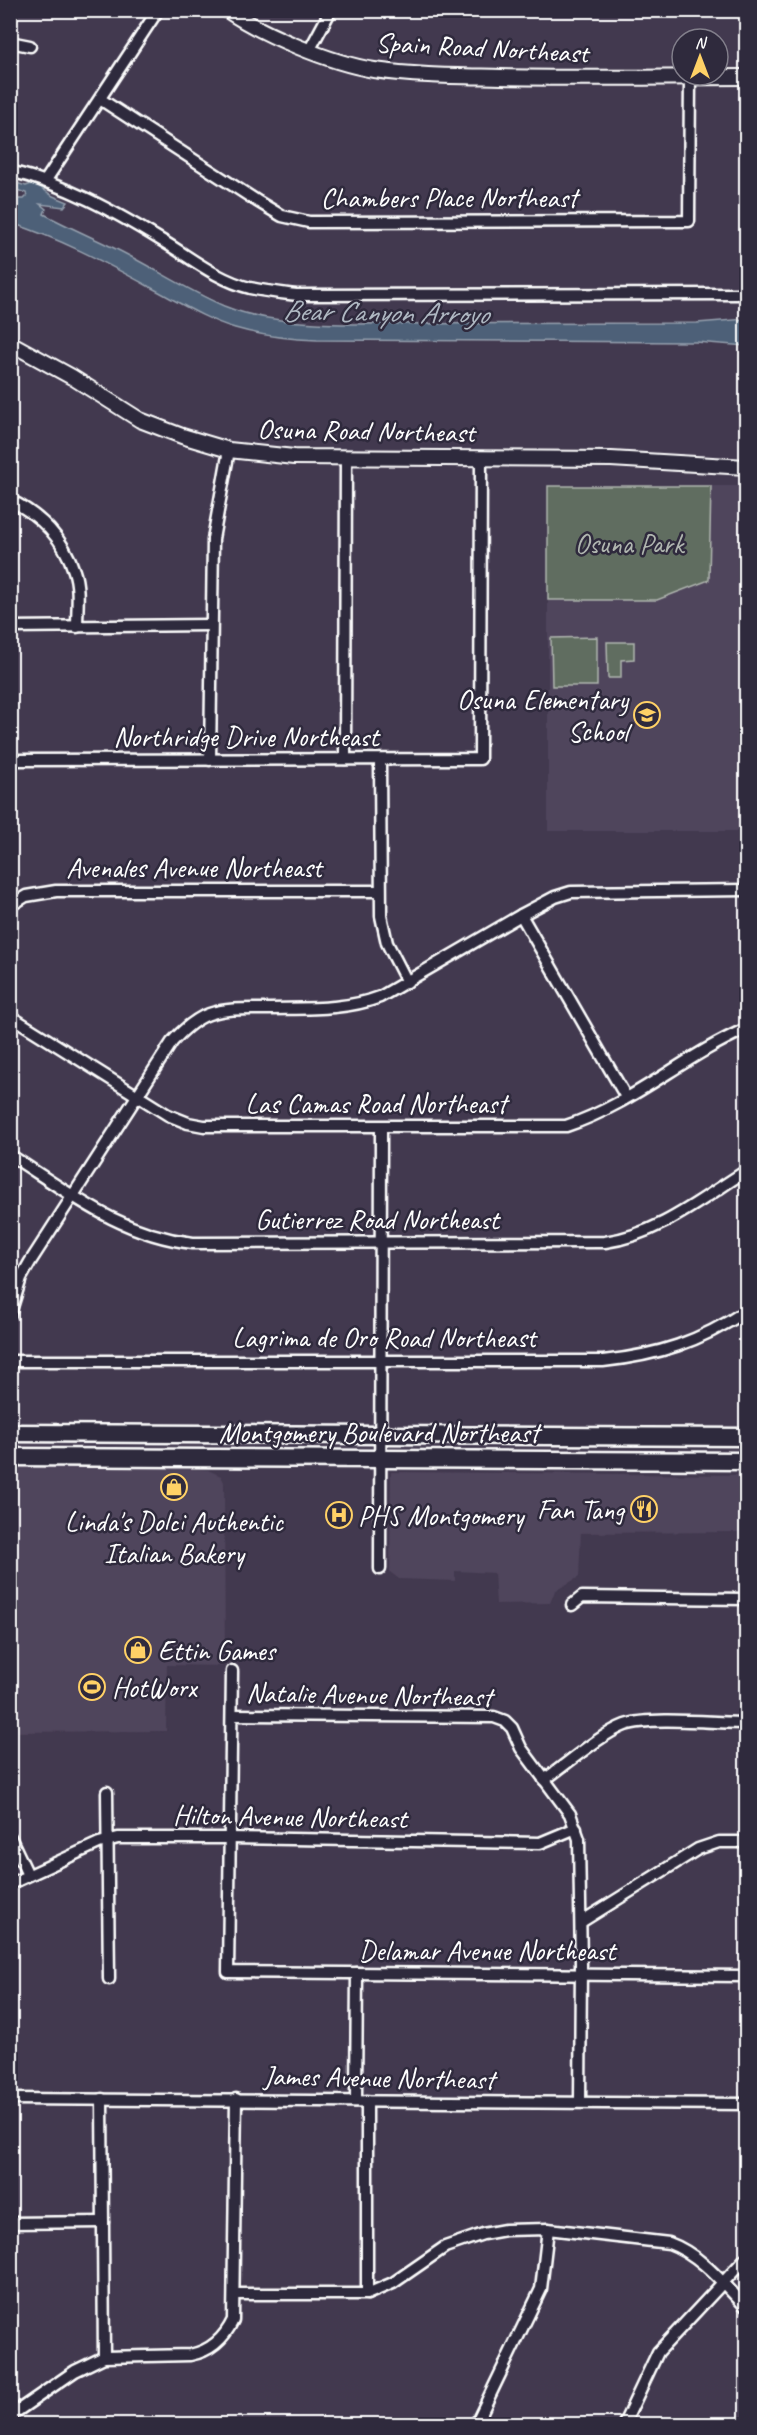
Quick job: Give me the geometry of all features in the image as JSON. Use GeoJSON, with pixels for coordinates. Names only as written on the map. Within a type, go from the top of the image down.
{"type":"FeatureCollection","features":[{"type":"Feature","properties":{"kind":"main road","name":"Montgomery Boulevard Northeast"},"geometry":{"type":"LineString","coordinates":[[10,1432],[747,1437]]}},
{"type":"Feature","properties":{"kind":"main road","name":"Montgomery Boulevard Northeast"},"geometry":{"type":"LineString","coordinates":[[10,1457],[747,1461]]}},
{"type":"Feature","properties":{"kind":"street"},"geometry":{"type":"LineString","coordinates":[[46,180],[158,10]]}},
{"type":"Feature","properties":{"kind":"street","name":"Spain Road Northeast"},"geometry":{"type":"LineString","coordinates":[[227,10],[242,20],[309,51],[372,69],[432,75],[670,78]]}},
{"type":"Feature","properties":{"kind":"street"},"geometry":{"type":"LineString","coordinates":[[309,51],[331,10]]}},
{"type":"Feature","properties":{"kind":"street"},"geometry":{"type":"LineString","coordinates":[[10,42],[30,46]]}},
{"type":"Feature","properties":{"kind":"street","name":"Spain Road Northeast"},"geometry":{"type":"LineString","coordinates":[[730,77],[747,77]]}},
{"type":"Feature","properties":{"kind":"street","name":"Chambers Place Northeast"},"geometry":{"type":"LineString","coordinates":[[100,99],[282,216],[309,222],[689,221],[690,87]]}},
{"type":"Feature","properties":{"kind":"street"},"geometry":{"type":"LineString","coordinates":[[10,171],[46,180],[121,216],[207,270],[249,288],[296,295],[747,294]]}},
{"type":"Feature","properties":{"kind":"street","name":"Osuna Road Northeast"},"geometry":{"type":"LineString","coordinates":[[10,343],[72,377],[141,420],[182,436],[230,450],[294,457],[611,459],[747,467]]}},
{"type":"Feature","properties":{"kind":"street"},"geometry":{"type":"LineString","coordinates":[[210,760],[213,539],[230,450]]}},
{"type":"Feature","properties":{"kind":"street"},"geometry":{"type":"LineString","coordinates":[[345,759],[346,458]]}},
{"type":"Feature","properties":{"kind":"street","name":"Northridge Drive Northeast"},"geometry":{"type":"LineString","coordinates":[[10,760],[480,759],[481,458]]}},
{"type":"Feature","properties":{"kind":"street"},"geometry":{"type":"LineString","coordinates":[[10,500],[43,521],[65,553],[74,572],[77,591],[77,627]]}},
{"type":"Feature","properties":{"kind":"street"},"geometry":{"type":"LineString","coordinates":[[10,627],[211,625]]}},
{"type":"Feature","properties":{"kind":"street"},"geometry":{"type":"LineString","coordinates":[[380,760],[381,916],[392,955],[407,982]]}},
{"type":"Feature","properties":{"kind":"street"},"geometry":{"type":"LineString","coordinates":[[10,1314],[21,1278],[172,1042],[186,1028],[207,1014],[236,1009],[343,1008],[380,998],[521,915],[571,892],[747,890]]}},
{"type":"Feature","properties":{"kind":"street","name":"Avenales Avenue Northeast"},"geometry":{"type":"LineString","coordinates":[[10,906],[26,896],[56,891],[380,891]]}},
{"type":"Feature","properties":{"kind":"street"},"geometry":{"type":"LineString","coordinates":[[521,915],[626,1097]]}},
{"type":"Feature","properties":{"kind":"street","name":"Las Camas Road Northeast"},"geometry":{"type":"LineString","coordinates":[[10,1016],[168,1115],[188,1123],[204,1126],[566,1126],[584,1120],[747,1029]]}},
{"type":"Feature","properties":{"kind":"street"},"geometry":{"type":"LineString","coordinates":[[380,1569],[381,1127]]}},
{"type":"Feature","properties":{"kind":"street","name":"Gutierrez Road Northeast"},"geometry":{"type":"LineString","coordinates":[[10,1155],[123,1225],[176,1241],[193,1243],[587,1243],[624,1239],[642,1234],[674,1218],[747,1171]]}},
{"type":"Feature","properties":{"kind":"street","name":"Lagrima de Oro Road Northeast"},"geometry":{"type":"LineString","coordinates":[[10,1361],[603,1361],[631,1358],[679,1347],[718,1329],[747,1311]]}},
{"type":"Feature","properties":{"kind":"street"},"geometry":{"type":"LineString","coordinates":[[572,1605],[582,1597],[747,1599]]}},
{"type":"Feature","properties":{"kind":"street"},"geometry":{"type":"LineString","coordinates":[[228,1838],[232,1671]]}},
{"type":"Feature","properties":{"kind":"street","name":"Natalie Avenue Northeast"},"geometry":{"type":"LineString","coordinates":[[232,1715],[494,1717],[505,1721],[512,1728],[520,1748],[544,1780]]}},
{"type":"Feature","properties":{"kind":"street"},"geometry":{"type":"LineString","coordinates":[[580,2102],[581,1851],[570,1814],[544,1780],[607,1735],[626,1725],[644,1722],[747,1723]]}},
{"type":"Feature","properties":{"kind":"street"},"geometry":{"type":"LineString","coordinates":[[107,1792],[110,1979]]}},
{"type":"Feature","properties":{"kind":"street","name":"Hilton Avenue Northeast"},"geometry":{"type":"LineString","coordinates":[[10,1884],[108,1840],[228,1838],[540,1843],[576,1828]]}},
{"type":"Feature","properties":{"kind":"street"},"geometry":{"type":"LineString","coordinates":[[10,1837],[28,1875]]}},
{"type":"Feature","properties":{"kind":"street","name":"Delamar Avenue Northeast"},"geometry":{"type":"LineString","coordinates":[[228,1838],[228,1972],[747,1976]]}},
{"type":"Feature","properties":{"kind":"street"},"geometry":{"type":"LineString","coordinates":[[581,1922],[698,1849],[719,1842],[747,1842]]}},
{"type":"Feature","properties":{"kind":"street"},"geometry":{"type":"LineString","coordinates":[[357,1973],[367,2294]]}},
{"type":"Feature","properties":{"kind":"street","name":"James Avenue Northeast"},"geometry":{"type":"LineString","coordinates":[[10,2099],[747,2104]]}},
{"type":"Feature","properties":{"kind":"street"},"geometry":{"type":"LineString","coordinates":[[102,2099],[104,2357]]}},
{"type":"Feature","properties":{"kind":"street"},"geometry":{"type":"LineString","coordinates":[[10,2416],[75,2371],[104,2357],[203,2353],[212,2348],[228,2331],[233,2319],[234,2294],[236,2099]]}},
{"type":"Feature","properties":{"kind":"street"},"geometry":{"type":"LineString","coordinates":[[10,2223],[103,2222]]}},
{"type":"Feature","properties":{"kind":"street"},"geometry":{"type":"LineString","coordinates":[[234,2294],[367,2294],[393,2283],[428,2257],[462,2240],[505,2230],[548,2229],[669,2243],[692,2255],[747,2307]]}},
{"type":"Feature","properties":{"kind":"street"},"geometry":{"type":"LineString","coordinates":[[476,2424],[541,2289],[548,2229]]}},
{"type":"Feature","properties":{"kind":"street"},"geometry":{"type":"LineString","coordinates":[[624,2424],[658,2352],[747,2258]]}},
{"type":"Feature","properties":{"kind":"shaded area","name":"Osuna Elementary School"},"geometry":{"type":"Polygon","coordinates":[[[548,486],[746,486],[746,831],[548,831],[548,486]]]}},
{"type":"Feature","properties":{"kind":"shaded area"},"geometry":{"type":"Polygon","coordinates":[[[11,1467],[152,1467],[208,1470],[221,1476],[224,1482],[225,1662],[222,1666],[167,1665],[166,1731],[11,1732],[11,1467]]]}},
{"type":"Feature","properties":{"kind":"shaded area"},"geometry":{"type":"Polygon","coordinates":[[[391,1472],[746,1475],[746,1532],[581,1533],[579,1577],[555,1591],[550,1603],[496,1604],[494,1573],[455,1571],[455,1581],[399,1579],[390,1572],[391,1472]]]}},
{"type":"Feature","properties":{"kind":"green space","name":"Osuna Park"},"geometry":{"type":"Polygon","coordinates":[[[548,486],[711,486],[709,580],[657,600],[548,600],[548,486]]]}},
{"type":"Feature","properties":{"kind":"green space"},"geometry":{"type":"Polygon","coordinates":[[[597,637],[597,686],[552,686],[551,638],[597,637]]]}},
{"type":"Feature","properties":{"kind":"green space"},"geometry":{"type":"Polygon","coordinates":[[[607,642],[634,642],[634,659],[621,660],[621,678],[608,678],[607,642]]]}},
{"type":"Feature","properties":{"kind":"water"},"geometry":{"type":"Polygon","coordinates":[[[13,182],[26,186],[34,183],[53,196],[68,202],[64,207],[40,204],[46,209],[44,214],[118,250],[210,300],[252,315],[297,322],[342,324],[697,323],[746,319],[746,346],[696,342],[317,340],[255,333],[212,320],[81,251],[11,223],[10,202],[14,199],[24,199],[27,196],[26,193],[11,188],[13,182]]]}},
{"type":"Feature","properties":{"kind":"place","name":"Osuna Elementary School"},"geometry":{"type":"Point","coordinates":[647,715]}},
{"type":"Feature","properties":{"kind":"place","name":"Linda's Dolci Authentic Italian Bakery"},"geometry":{"type":"Point","coordinates":[174,1487]}},
{"type":"Feature","properties":{"kind":"place","name":"Fan Tang"},"geometry":{"type":"Point","coordinates":[644,1509]}},
{"type":"Feature","properties":{"kind":"place","name":"PHS Montgomery"},"geometry":{"type":"Point","coordinates":[339,1515]}},
{"type":"Feature","properties":{"kind":"place","name":"Ettin Games"},"geometry":{"type":"Point","coordinates":[138,1650]}},
{"type":"Feature","properties":{"kind":"place","name":"HotWorx"},"geometry":{"type":"Point","coordinates":[92,1687]}},
{"type":"Feature","properties":{"kind":"water label","name":"Bear Canyon Arroyo"},"geometry":{"type":"Point","coordinates":[385,312]}}]}
